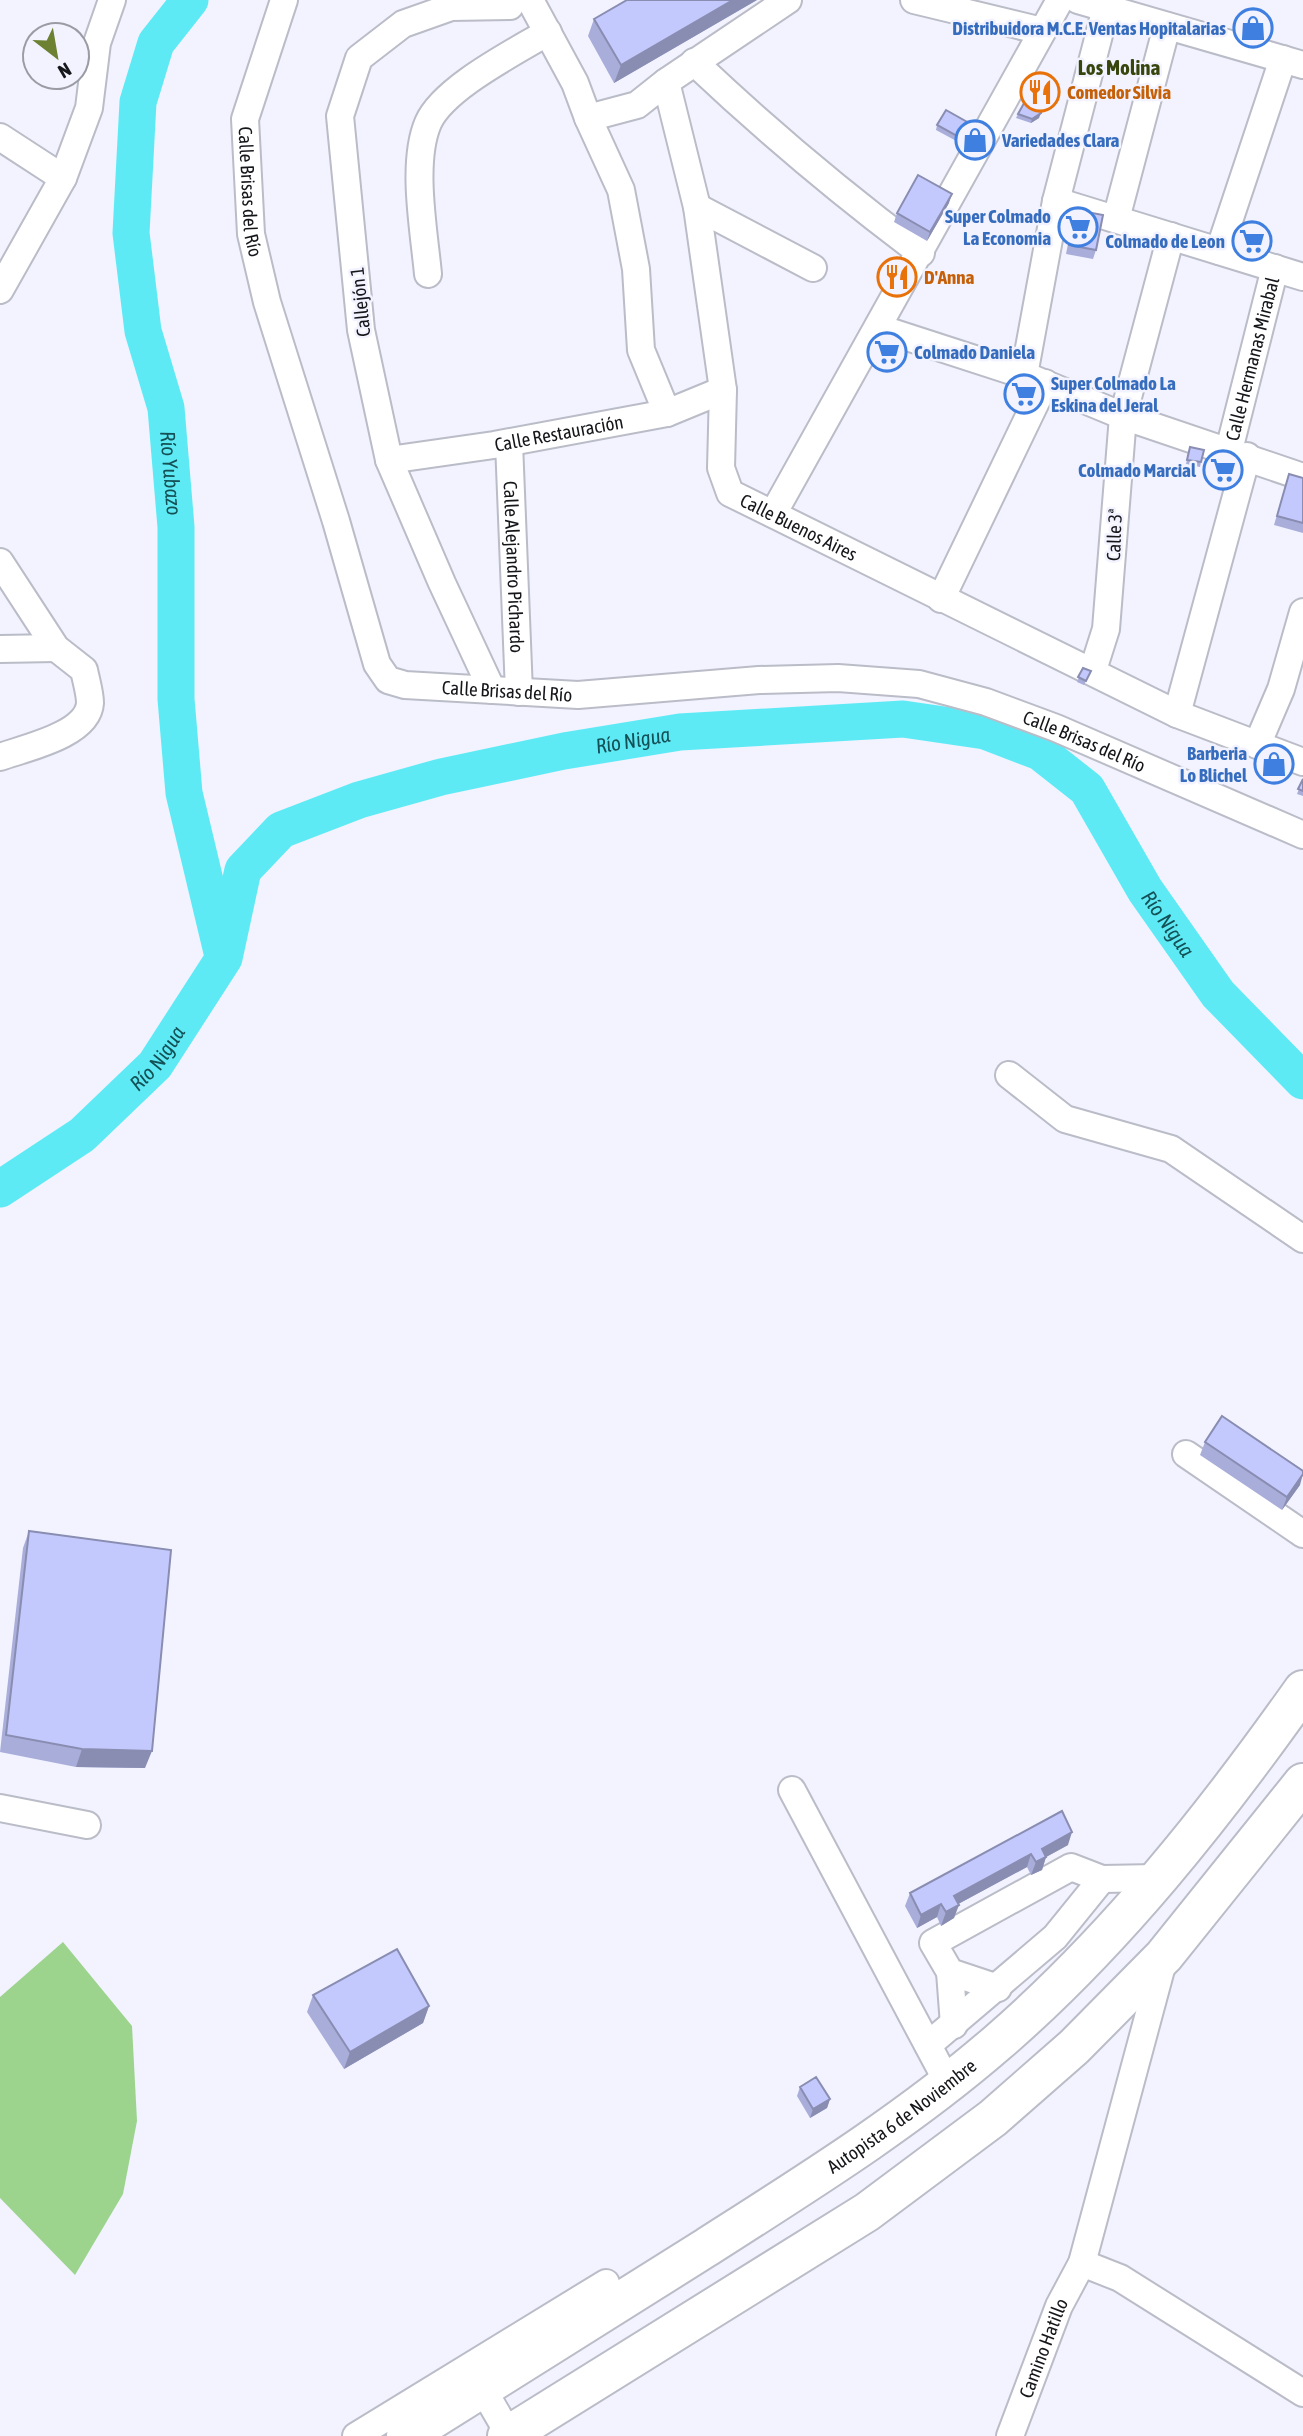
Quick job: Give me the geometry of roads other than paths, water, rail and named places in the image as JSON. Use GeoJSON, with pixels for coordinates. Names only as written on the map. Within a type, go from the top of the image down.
{"type":"FeatureCollection","features":[{"type":"Feature","properties":{"kind":"highway","name":"Autopista 6 de Noviembre"},"geometry":{"type":"LineString","coordinates":[[406,2436],[475,2377],[743,2224],[827,2172],[948,2083],[999,2041],[1068,1976],[1156,1878],[1212,1811],[1303,1690]]}},
{"type":"Feature","properties":{"kind":"highway"},"geometry":{"type":"LineString","coordinates":[[509,2435],[867,2212],[993,2118],[1074,2047],[1164,1956],[1303,1783]]}},
{"type":"Feature","properties":{"kind":"highway"},"geometry":{"type":"LineString","coordinates":[[606,2283],[743,2224]]}},
{"type":"Feature","properties":{"kind":"street"},"geometry":{"type":"LineString","coordinates":[[0,289],[63,178],[89,108],[97,43],[112,0]]}},
{"type":"Feature","properties":{"kind":"street","name":"Calle Brisas del Río"},"geometry":{"type":"LineString","coordinates":[[284,0],[245,119],[251,234],[270,314],[336,521],[377,664],[388,680],[405,685],[578,695],[759,680],[838,678],[919,684],[986,702],[1056,728],[1303,835]]}},
{"type":"Feature","properties":{"kind":"street"},"geometry":{"type":"LineString","coordinates":[[588,118],[637,105],[694,62],[788,0]]}},
{"type":"Feature","properties":{"kind":"street"},"geometry":{"type":"LineString","coordinates":[[914,0],[1042,31]]}},
{"type":"Feature","properties":{"kind":"street"},"geometry":{"type":"LineString","coordinates":[[774,514],[1060,0]]}},
{"type":"Feature","properties":{"kind":"street"},"geometry":{"type":"LineString","coordinates":[[1078,0],[1293,62],[1219,251]]}},
{"type":"Feature","properties":{"kind":"street"},"geometry":{"type":"LineString","coordinates":[[520,3],[548,32],[575,83],[621,190],[636,269],[641,350],[667,413]]}},
{"type":"Feature","properties":{"kind":"street","name":"Callejón 1"},"geometry":{"type":"LineString","coordinates":[[492,690],[389,460],[361,330],[340,117],[359,58],[403,24],[452,7],[520,3]]}},
{"type":"Feature","properties":{"kind":"street"},"geometry":{"type":"LineString","coordinates":[[940,599],[1035,379],[1056,201],[1106,9]]}},
{"type":"Feature","properties":{"kind":"street"},"geometry":{"type":"LineString","coordinates":[[1116,219],[1167,26]]}},
{"type":"Feature","properties":{"kind":"street"},"geometry":{"type":"LineString","coordinates":[[428,274],[421,168],[428,122],[447,99],[548,32]]}},
{"type":"Feature","properties":{"kind":"street"},"geometry":{"type":"LineString","coordinates":[[694,62],[753,117],[864,210],[921,253]]}},
{"type":"Feature","properties":{"kind":"street","name":"Calle Buenos Aires"},"geometry":{"type":"LineString","coordinates":[[666,82],[697,207],[723,390],[722,468],[730,493],[940,599],[1093,670],[1177,714],[1303,762]]}},
{"type":"Feature","properties":{"kind":"street"},"geometry":{"type":"LineString","coordinates":[[0,137],[63,178]]}},
{"type":"Feature","properties":{"kind":"street"},"geometry":{"type":"LineString","coordinates":[[1056,201],[1303,277]]}},
{"type":"Feature","properties":{"kind":"street"},"geometry":{"type":"LineString","coordinates":[[697,207],[813,268]]}},
{"type":"Feature","properties":{"kind":"street","name":"Calle 3ª"},"geometry":{"type":"LineString","coordinates":[[1093,670],[1106,629],[1123,416],[1171,236]]}},
{"type":"Feature","properties":{"kind":"street","name":"Calle Hermanas Mirabal"},"geometry":{"type":"LineString","coordinates":[[1177,714],[1238,453],[1275,268]]}},
{"type":"Feature","properties":{"kind":"street"},"geometry":{"type":"LineString","coordinates":[[879,328],[1035,379],[1123,416],[1303,477]]}},
{"type":"Feature","properties":{"kind":"street","name":"Calle Restauración"},"geometry":{"type":"LineString","coordinates":[[389,460],[509,443],[667,413],[723,390]]}},
{"type":"Feature","properties":{"kind":"street","name":"Calle Alejandro Pichardo"},"geometry":{"type":"LineString","coordinates":[[509,443],[519,692]]}},
{"type":"Feature","properties":{"kind":"street"},"geometry":{"type":"LineString","coordinates":[[0,562],[56,648],[84,670],[90,704],[82,722],[53,740],[0,757]]}},
{"type":"Feature","properties":{"kind":"street"},"geometry":{"type":"LineString","coordinates":[[1257,745],[1281,688],[1303,612]]}},
{"type":"Feature","properties":{"kind":"street"},"geometry":{"type":"LineString","coordinates":[[0,649],[56,648]]}},
{"type":"Feature","properties":{"kind":"street"},"geometry":{"type":"LineString","coordinates":[[1009,1075],[1065,1119],[1171,1149],[1303,1239]]}},
{"type":"Feature","properties":{"kind":"street"},"geometry":{"type":"LineString","coordinates":[[1186,1454],[1303,1534]]}},
{"type":"Feature","properties":{"kind":"street"},"geometry":{"type":"LineString","coordinates":[[792,1790],[948,2083]]}},
{"type":"Feature","properties":{"kind":"street"},"geometry":{"type":"LineString","coordinates":[[0,1808],[87,1825]]}},
{"type":"Feature","properties":{"kind":"street"},"geometry":{"type":"LineString","coordinates":[[954,2025],[950,1972],[933,1943],[1070,1867],[1102,1879],[1156,1878]]}},
{"type":"Feature","properties":{"kind":"street"},"geometry":{"type":"LineString","coordinates":[[928,2045],[1055,1937],[1102,1879]]}},
{"type":"Feature","properties":{"kind":"street","name":"Camino Hatillo"},"geometry":{"type":"LineString","coordinates":[[1010,2436],[1059,2306],[1082,2263],[1164,1956]]}},
{"type":"Feature","properties":{"kind":"street"},"geometry":{"type":"LineString","coordinates":[[950,1972],[998,1988]]}},
{"type":"Feature","properties":{"kind":"street"},"geometry":{"type":"LineString","coordinates":[[1082,2263],[1120,2278],[1303,2393]]}},
{"type":"Feature","properties":{"kind":"street"},"geometry":{"type":"LineString","coordinates":[[356,2436],[475,2377],[606,2283]]}},
{"type":"Feature","properties":{"kind":"street"},"geometry":{"type":"LineString","coordinates":[[475,2377],[509,2435]]}},
{"type":"Feature","properties":{"kind":"waterway","name":"Río Yubazo"},"geometry":{"type":"LineString","coordinates":[[190,0],[156,43],[138,102],[131,233],[143,331],[166,408],[176,527],[176,699],[184,793],[222,952]]}},
{"type":"Feature","properties":{"kind":"waterway","name":"Río Nigua"},"geometry":{"type":"LineString","coordinates":[[0,1189],[82,1135],[155,1065],[224,958],[243,870],[281,830],[359,800],[441,777],[564,751],[680,732],[903,719],[985,731],[1040,752],[1087,789],[1145,890],[1218,994],[1303,1081]]}},
{"type":"Feature","properties":{"kind":"place","name":"Distribuidora M.C.E. Ventas Hopitalarias"},"geometry":{"type":"Point","coordinates":[1253,28]}},
{"type":"Feature","properties":{"kind":"place","name":"Comedor Silvia"},"geometry":{"type":"Point","coordinates":[1040,92]}},
{"type":"Feature","properties":{"kind":"place","name":"Variedades Clara"},"geometry":{"type":"Point","coordinates":[975,140]}},
{"type":"Feature","properties":{"kind":"place","name":"Super Colmado La Economia"},"geometry":{"type":"Point","coordinates":[1078,227]}},
{"type":"Feature","properties":{"kind":"place","name":"Colmado de Leon"},"geometry":{"type":"Point","coordinates":[1252,241]}},
{"type":"Feature","properties":{"kind":"place","name":"D'Anna"},"geometry":{"type":"Point","coordinates":[897,277]}},
{"type":"Feature","properties":{"kind":"place","name":"Colmado Daniela"},"geometry":{"type":"Point","coordinates":[887,352]}},
{"type":"Feature","properties":{"kind":"place","name":"Super Colmado La Eskina del Jeral"},"geometry":{"type":"Point","coordinates":[1024,394]}},
{"type":"Feature","properties":{"kind":"place","name":"Colmado Marcial"},"geometry":{"type":"Point","coordinates":[1223,470]}},
{"type":"Feature","properties":{"kind":"place","name":"Barberia Lo Blichel"},"geometry":{"type":"Point","coordinates":[1274,764]}},
{"type":"Feature","properties":{"kind":"district","name":"Los Molina"},"geometry":{"type":"Point","coordinates":[1119,67]}}]}
